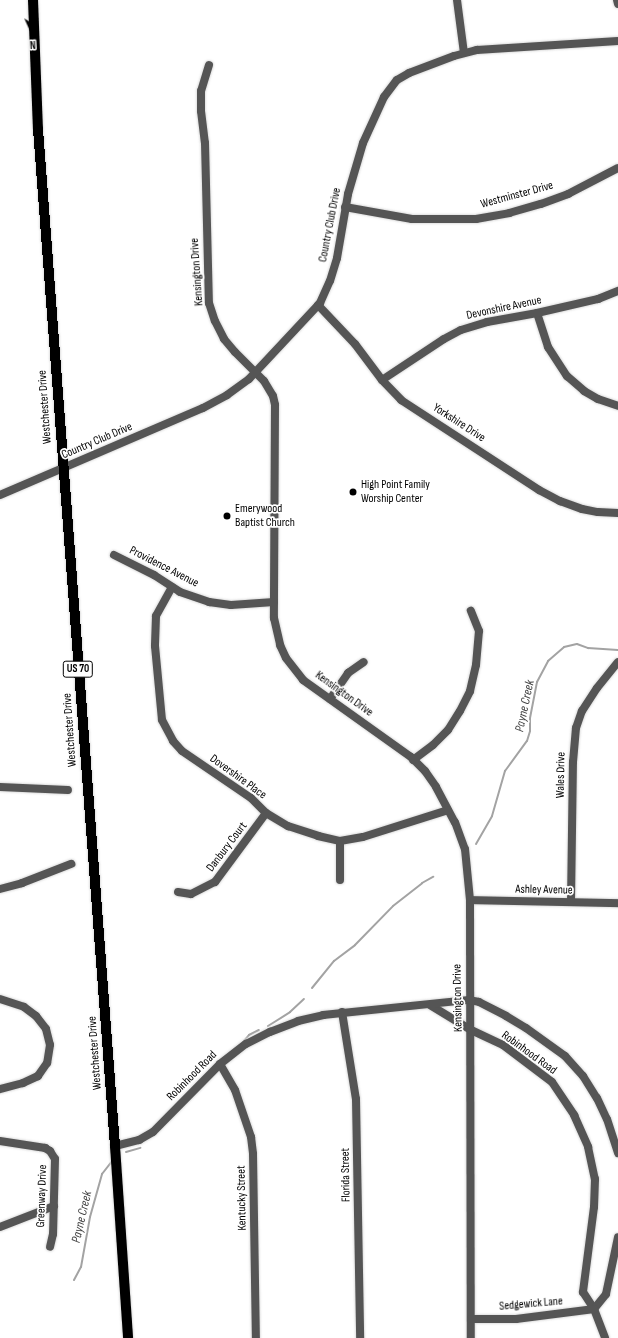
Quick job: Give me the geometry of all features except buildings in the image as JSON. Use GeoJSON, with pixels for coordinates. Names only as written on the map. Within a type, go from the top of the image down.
{"type":"FeatureCollection","features":[{"type":"Feature","properties":{"kind":"main road","name":"Westchester Drive"},"geometry":{"type":"LineString","coordinates":[[33,0],[38,129],[62,468],[115,1146],[128,1338]]}},
{"type":"Feature","properties":{"kind":"street"},"geometry":{"type":"LineString","coordinates":[[457,0],[464,53]]}},
{"type":"Feature","properties":{"kind":"street"},"geometry":{"type":"LineString","coordinates":[[617,0],[618,4]]}},
{"type":"Feature","properties":{"kind":"street","name":"Country Club Drive"},"geometry":{"type":"LineString","coordinates":[[0,495],[203,408],[227,395],[255,372],[318,305],[330,281],[338,258],[345,207],[363,143],[371,123],[388,90],[398,80],[409,73],[464,53],[477,50],[618,41]]}},
{"type":"Feature","properties":{"kind":"street","name":"Kensington Drive"},"geometry":{"type":"LineString","coordinates":[[209,65],[201,91],[200,111],[205,143],[209,303],[215,321],[224,339],[268,387],[275,406],[274,602],[276,631],[286,658],[303,680],[414,760],[436,787],[455,822],[465,849],[470,900],[469,1000],[471,1030],[471,1338]]}},
{"type":"Feature","properties":{"kind":"street","name":"Westminster Drive"},"geometry":{"type":"LineString","coordinates":[[345,207],[412,219],[476,219],[540,204],[568,194],[618,168]]}},
{"type":"Feature","properties":{"kind":"street","name":"Devonshire Avenue"},"geometry":{"type":"LineString","coordinates":[[382,380],[444,338],[461,330],[487,322],[538,313],[598,299],[618,291]]}},
{"type":"Feature","properties":{"kind":"street","name":"Yorkshire Drive"},"geometry":{"type":"LineString","coordinates":[[318,305],[355,344],[382,380],[401,400],[539,490],[560,501],[582,509],[598,512],[618,513]]}},
{"type":"Feature","properties":{"kind":"street"},"geometry":{"type":"LineString","coordinates":[[538,313],[548,348],[567,376],[584,391],[598,399],[618,406]]}},
{"type":"Feature","properties":{"kind":"street","name":"Providence Avenue"},"geometry":{"type":"LineString","coordinates":[[114,555],[154,575],[180,592],[209,602],[231,605],[274,602]]}},
{"type":"Feature","properties":{"kind":"street","name":"Dovershire Place"},"geometry":{"type":"LineString","coordinates":[[172,587],[156,616],[156,666],[161,714],[165,728],[173,741],[182,751],[250,798],[266,813],[288,826],[318,836],[340,841],[363,837],[448,810]]}},
{"type":"Feature","properties":{"kind":"street"},"geometry":{"type":"LineString","coordinates":[[414,760],[433,745],[448,730],[470,691],[476,665],[479,631],[471,611]]}},
{"type":"Feature","properties":{"kind":"street"},"geometry":{"type":"LineString","coordinates":[[330,699],[348,673],[364,662]]}},
{"type":"Feature","properties":{"kind":"street","name":"Wales Drive"},"geometry":{"type":"LineString","coordinates":[[571,902],[573,762],[576,728],[586,705],[618,662]]}},
{"type":"Feature","properties":{"kind":"street"},"geometry":{"type":"LineString","coordinates":[[0,787],[68,790]]}},
{"type":"Feature","properties":{"kind":"street","name":"Danbury Court"},"geometry":{"type":"LineString","coordinates":[[178,892],[191,894],[215,882],[266,813]]}},
{"type":"Feature","properties":{"kind":"street"},"geometry":{"type":"LineString","coordinates":[[340,841],[340,880]]}},
{"type":"Feature","properties":{"kind":"street"},"geometry":{"type":"LineString","coordinates":[[0,889],[71,864]]}},
{"type":"Feature","properties":{"kind":"street","name":"Ashley Avenue"},"geometry":{"type":"LineString","coordinates":[[470,900],[618,903]]}},
{"type":"Feature","properties":{"kind":"street"},"geometry":{"type":"LineString","coordinates":[[0,999],[24,1007],[36,1016],[46,1029],[50,1045],[46,1063],[38,1076],[23,1083],[0,1089]]}},
{"type":"Feature","properties":{"kind":"street","name":"Robinhood Road"},"geometry":{"type":"LineString","coordinates":[[115,1146],[139,1140],[153,1132],[220,1064],[246,1044],[270,1032],[298,1021],[342,1012],[430,1005],[469,1000],[479,1002],[506,1016],[526,1028],[564,1056],[583,1076],[597,1098],[607,1119],[618,1153]]}},
{"type":"Feature","properties":{"kind":"street","name":"Robinhood Road"},"geometry":{"type":"LineString","coordinates":[[430,1005],[471,1030],[503,1045],[552,1082],[574,1115],[588,1147],[595,1179],[594,1207],[583,1292],[594,1309],[605,1338]]}},
{"type":"Feature","properties":{"kind":"street","name":"Florida Street"},"geometry":{"type":"LineString","coordinates":[[342,1012],[356,1099],[360,1338]]}},
{"type":"Feature","properties":{"kind":"street","name":"Kentucky Street"},"geometry":{"type":"LineString","coordinates":[[220,1064],[235,1090],[251,1137],[253,1154],[256,1338]]}},
{"type":"Feature","properties":{"kind":"street","name":"Greenway Drive"},"geometry":{"type":"LineString","coordinates":[[0,1141],[37,1146],[50,1151],[53,1155],[56,1164],[53,1234],[50,1247]]}},
{"type":"Feature","properties":{"kind":"street"},"geometry":{"type":"LineString","coordinates":[[0,1227],[54,1206]]}},
{"type":"Feature","properties":{"kind":"street"},"geometry":{"type":"LineString","coordinates":[[594,1309],[606,1294],[618,1237]]}},
{"type":"Feature","properties":{"kind":"street","name":"Sedgewick Lane"},"geometry":{"type":"LineString","coordinates":[[471,1318],[516,1319],[594,1309]]}},
{"type":"Feature","properties":{"kind":"waterway","name":"Payne Creek"},"geometry":{"type":"LineString","coordinates":[[476,844],[492,816],[505,771],[527,741],[530,731],[530,718],[537,682],[548,661],[564,647],[577,644],[588,648],[618,650]]}},
{"type":"Feature","properties":{"kind":"waterway","name":"Payne Creek"},"geometry":{"type":"LineString","coordinates":[[312,988],[334,961],[355,945],[393,906],[422,883],[433,877]]}},
{"type":"Feature","properties":{"kind":"waterway","name":"Payne Creek"},"geometry":{"type":"LineString","coordinates":[[268,1026],[290,1012],[304,999]]}},
{"type":"Feature","properties":{"kind":"waterway","name":"Payne Creek"},"geometry":{"type":"LineString","coordinates":[[244,1041],[249,1035],[259,1030]]}},
{"type":"Feature","properties":{"kind":"waterway","name":"Payne Creek"},"geometry":{"type":"LineString","coordinates":[[126,1152],[140,1148]]}},
{"type":"Feature","properties":{"kind":"waterway","name":"Payne Creek"},"geometry":{"type":"LineString","coordinates":[[74,1280],[81,1267],[90,1217],[102,1174],[112,1161]]}},
{"type":"Feature","properties":{"kind":"place","name":"High Point Family Worship Center"},"geometry":{"type":"Point","coordinates":[353,492]}},
{"type":"Feature","properties":{"kind":"place","name":"Emerywood Baptist Church"},"geometry":{"type":"Point","coordinates":[227,516]}}]}
